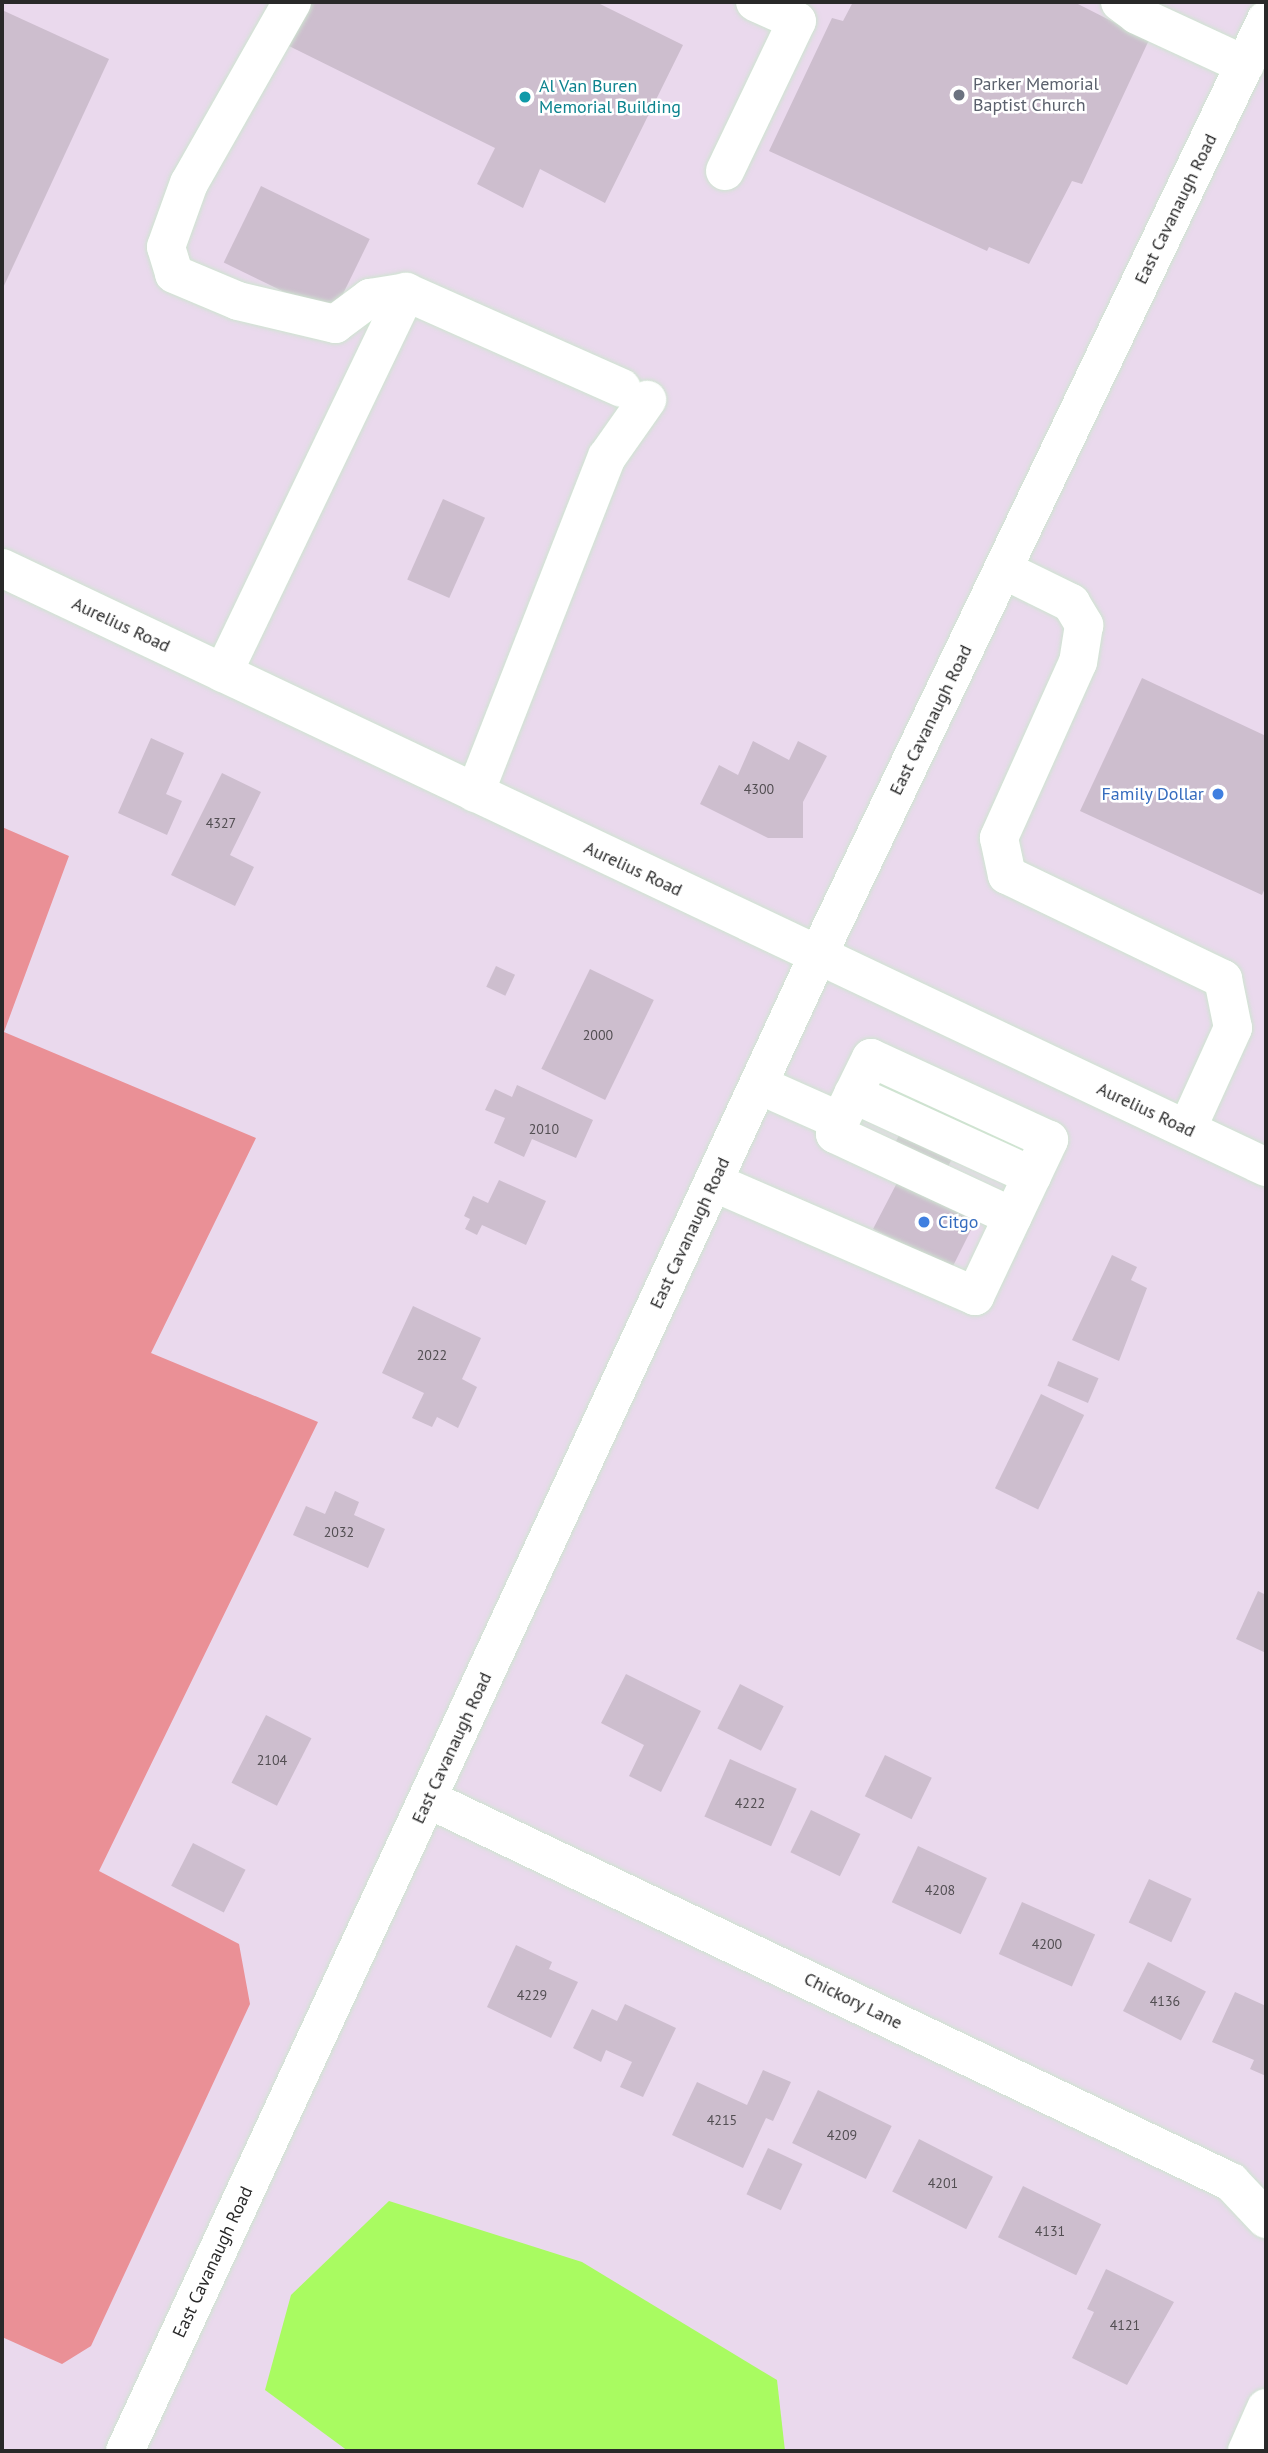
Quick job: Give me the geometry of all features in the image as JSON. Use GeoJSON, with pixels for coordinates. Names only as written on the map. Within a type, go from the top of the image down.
{"type":"FeatureCollection","features":[{"type":"Feature","properties":{"kind":"street"},"geometry":{"type":"LineString","coordinates":[[292,2],[189,183],[166,247],[174,274],[200,289],[238,301],[335,324],[370,298],[406,292],[635,394],[607,457],[475,793]]}},
{"type":"Feature","properties":{"kind":"street"},"geometry":{"type":"LineString","coordinates":[[724,170],[803,11],[755,2]]}},
{"type":"Feature","properties":{"kind":"street"},"geometry":{"type":"LineString","coordinates":[[1120,2],[1137,15],[1245,65]]}},
{"type":"Feature","properties":{"kind":"street","name":"East Cavanaugh Road"},"geometry":{"type":"LineString","coordinates":[[125,2451],[818,956],[1266,20]]}},
{"type":"Feature","properties":{"kind":"street"},"geometry":{"type":"LineString","coordinates":[[223,673],[406,292]]}},
{"type":"Feature","properties":{"kind":"street","name":"Aurelius Road"},"geometry":{"type":"LineString","coordinates":[[2,568],[1266,1167]]}},
{"type":"Feature","properties":{"kind":"street"},"geometry":{"type":"LineString","coordinates":[[1004,570],[1071,603],[1084,625],[1077,663],[999,838],[1007,875],[1223,979],[1233,1028],[1187,1129]]}},
{"type":"Feature","properties":{"kind":"street"},"geometry":{"type":"LineString","coordinates":[[713,1182],[975,1296],[1013,1217],[1049,1140],[871,1058],[835,1134],[1013,1217]]}},
{"type":"Feature","properties":{"kind":"street"},"geometry":{"type":"LineString","coordinates":[[759,1085],[847,1108]]}},
{"type":"Feature","properties":{"kind":"street","name":"Chickory Lane"},"geometry":{"type":"LineString","coordinates":[[428,1798],[1231,2182],[1266,2219]]}},
{"type":"Feature","properties":{"kind":"street"},"geometry":{"type":"LineString","coordinates":[[1247,2451],[1266,2408]]}},
{"type":"Feature","properties":{"kind":"shaded area"},"geometry":{"type":"Polygon","coordinates":[[[2,827],[69,856],[4,1032],[256,1138],[151,1353],[318,1422],[99,1871],[239,1944],[250,2004],[91,2346],[62,2364],[2,2337],[2,827]]]}},
{"type":"Feature","properties":{"kind":"shaded area"},"geometry":{"type":"Polygon","coordinates":[[[389,2201],[582,2262],[777,2380],[785,2451],[348,2451],[265,2390],[291,2295],[389,2201]]]}},
{"type":"Feature","properties":{"kind":"building","name":"Al Van Buren Memorial Building"},"geometry":{"type":"Polygon","coordinates":[[[311,2],[596,2],[683,45],[605,203],[540,169],[523,208],[477,184],[495,148],[289,46],[311,2]]]}},
{"type":"Feature","properties":{"kind":"building","name":"Parker Memorial Baptist Church"},"geometry":{"type":"Polygon","coordinates":[[[853,2],[1074,2],[1149,40],[1082,184],[1072,181],[1029,264],[989,247],[987,251],[769,151],[832,18],[843,21],[853,2]]]}},
{"type":"Feature","properties":{"kind":"building"},"geometry":{"type":"Polygon","coordinates":[[[2,10],[109,59],[2,290],[2,10]]]}},
{"type":"Feature","properties":{"kind":"building"},"geometry":{"type":"Polygon","coordinates":[[[261,186],[370,239],[332,315],[224,262],[261,186]]]}},
{"type":"Feature","properties":{"kind":"building"},"geometry":{"type":"Polygon","coordinates":[[[443,499],[485,518],[449,598],[407,579],[443,499]]]}},
{"type":"Feature","properties":{"kind":"building"},"geometry":{"type":"Polygon","coordinates":[[[1142,678],[1266,736],[1266,886],[1262,895],[1080,811],[1142,678]]]}},
{"type":"Feature","properties":{"kind":"building"},"geometry":{"type":"Polygon","coordinates":[[[151,738],[184,753],[166,794],[182,801],[167,835],[118,813],[151,738]]]}},
{"type":"Feature","properties":{"kind":"building"},"geometry":{"type":"Polygon","coordinates":[[[753,741],[789,760],[798,741],[827,756],[803,802],[803,838],[768,838],[700,804],[719,765],[738,775],[753,741]]]}},
{"type":"Feature","properties":{"kind":"building"},"geometry":{"type":"Polygon","coordinates":[[[222,773],[261,792],[230,855],[254,867],[235,906],[171,875],[222,773]]]}},
{"type":"Feature","properties":{"kind":"building"},"geometry":{"type":"Polygon","coordinates":[[[496,966],[515,975],[505,996],[486,987],[496,966]]]}},
{"type":"Feature","properties":{"kind":"building"},"geometry":{"type":"Polygon","coordinates":[[[590,969],[654,1000],[605,1100],[541,1069],[590,969]]]}},
{"type":"Feature","properties":{"kind":"building"},"geometry":{"type":"Polygon","coordinates":[[[517,1085],[593,1120],[576,1158],[532,1139],[524,1157],[494,1143],[505,1118],[485,1110],[495,1089],[512,1097],[517,1085]]]}},
{"type":"Feature","properties":{"kind":"building"},"geometry":{"type":"Polygon","coordinates":[[[918,1096],[970,1121],[934,1196],[977,1218],[952,1268],[873,1229],[899,1179],[882,1170],[918,1096]]]}},
{"type":"Feature","properties":{"kind":"building"},"geometry":{"type":"Polygon","coordinates":[[[499,1180],[546,1201],[526,1245],[482,1225],[477,1235],[465,1229],[470,1219],[464,1216],[473,1196],[488,1203],[499,1180]]]}},
{"type":"Feature","properties":{"kind":"building"},"geometry":{"type":"Polygon","coordinates":[[[1112,1255],[1137,1267],[1131,1280],[1147,1288],[1119,1361],[1072,1340],[1112,1255]]]}},
{"type":"Feature","properties":{"kind":"building"},"geometry":{"type":"Polygon","coordinates":[[[413,1306],[481,1338],[462,1379],[477,1387],[458,1428],[437,1417],[432,1427],[412,1418],[424,1393],[382,1373],[413,1306]]]}},
{"type":"Feature","properties":{"kind":"building"},"geometry":{"type":"Polygon","coordinates":[[[1058,1361],[1099,1378],[1088,1403],[1047,1386],[1058,1361]]]}},
{"type":"Feature","properties":{"kind":"building"},"geometry":{"type":"Polygon","coordinates":[[[1041,1394],[1084,1415],[1038,1509],[995,1488],[1041,1394]]]}},
{"type":"Feature","properties":{"kind":"building"},"geometry":{"type":"Polygon","coordinates":[[[335,1491],[359,1502],[354,1515],[385,1529],[368,1568],[293,1535],[306,1506],[325,1514],[335,1491]]]}},
{"type":"Feature","properties":{"kind":"building"},"geometry":{"type":"Polygon","coordinates":[[[1258,1591],[1266,1595],[1266,1653],[1236,1639],[1258,1591]]]}},
{"type":"Feature","properties":{"kind":"building"},"geometry":{"type":"Polygon","coordinates":[[[626,1674],[701,1711],[661,1792],[629,1776],[644,1745],[601,1723],[626,1674]]]}},
{"type":"Feature","properties":{"kind":"building"},"geometry":{"type":"Polygon","coordinates":[[[740,1684],[784,1706],[761,1751],[717,1729],[740,1684]]]}},
{"type":"Feature","properties":{"kind":"building"},"geometry":{"type":"Polygon","coordinates":[[[266,1715],[311,1738],[277,1806],[231,1783],[266,1715]]]}},
{"type":"Feature","properties":{"kind":"building"},"geometry":{"type":"Polygon","coordinates":[[[885,1755],[932,1778],[912,1819],[865,1796],[885,1755]]]}},
{"type":"Feature","properties":{"kind":"building"},"geometry":{"type":"Polygon","coordinates":[[[730,1759],[797,1789],[771,1846],[704,1817],[730,1759]]]}},
{"type":"Feature","properties":{"kind":"building"},"geometry":{"type":"Polygon","coordinates":[[[811,1810],[860,1834],[840,1876],[790,1852],[811,1810]]]}},
{"type":"Feature","properties":{"kind":"building"},"geometry":{"type":"Polygon","coordinates":[[[193,1843],[246,1870],[224,1913],[171,1886],[193,1843]]]}},
{"type":"Feature","properties":{"kind":"building"},"geometry":{"type":"Polygon","coordinates":[[[918,1846],[987,1878],[961,1934],[892,1902],[918,1846]]]}},
{"type":"Feature","properties":{"kind":"building"},"geometry":{"type":"Polygon","coordinates":[[[1149,1879],[1192,1899],[1171,1942],[1129,1923],[1149,1879]]]}},
{"type":"Feature","properties":{"kind":"building"},"geometry":{"type":"Polygon","coordinates":[[[1022,1902],[1095,1935],[1072,1987],[999,1954],[1022,1902]]]}},
{"type":"Feature","properties":{"kind":"building"},"geometry":{"type":"Polygon","coordinates":[[[516,1945],[552,1962],[549,1969],[578,1982],[551,2038],[487,2007],[516,1945]]]}},
{"type":"Feature","properties":{"kind":"building"},"geometry":{"type":"Polygon","coordinates":[[[1148,1962],[1206,1992],[1181,2041],[1123,2011],[1148,1962]]]}},
{"type":"Feature","properties":{"kind":"building"},"geometry":{"type":"Polygon","coordinates":[[[1235,1992],[1266,2006],[1266,2076],[1250,2069],[1254,2060],[1212,2042],[1235,1992]]]}},
{"type":"Feature","properties":{"kind":"building"},"geometry":{"type":"Polygon","coordinates":[[[625,2004],[676,2028],[643,2097],[620,2087],[632,2062],[606,2050],[601,2062],[573,2048],[592,2009],[617,2021],[625,2004]]]}},
{"type":"Feature","properties":{"kind":"building"},"geometry":{"type":"Polygon","coordinates":[[[763,2070],[791,2082],[773,2121],[766,2118],[743,2168],[672,2135],[697,2082],[747,2105],[763,2070]]]}},
{"type":"Feature","properties":{"kind":"building"},"geometry":{"type":"Polygon","coordinates":[[[818,2090],[892,2126],[866,2179],[792,2143],[818,2090]]]}},
{"type":"Feature","properties":{"kind":"building"},"geometry":{"type":"Polygon","coordinates":[[[919,2139],[993,2177],[966,2229],[892,2192],[919,2139]]]}},
{"type":"Feature","properties":{"kind":"building"},"geometry":{"type":"Polygon","coordinates":[[[768,2148],[802,2164],[781,2210],[746,2194],[768,2148]]]}},
{"type":"Feature","properties":{"kind":"building"},"geometry":{"type":"Polygon","coordinates":[[[1023,2186],[1101,2224],[1076,2275],[998,2237],[1023,2186]]]}},
{"type":"Feature","properties":{"kind":"building"},"geometry":{"type":"Polygon","coordinates":[[[1106,2269],[1174,2302],[1127,2385],[1072,2358],[1094,2312],[1087,2309],[1106,2269]]]}},
{"type":"Feature","properties":{"kind":"place","name":"Parker Memorial Baptist Church"},"geometry":{"type":"Point","coordinates":[959,95]}},
{"type":"Feature","properties":{"kind":"place","name":"Al Van Buren Memorial Building"},"geometry":{"type":"Point","coordinates":[525,97]}},
{"type":"Feature","properties":{"kind":"place","name":"Family Dollar"},"geometry":{"type":"Point","coordinates":[1218,794]}},
{"type":"Feature","properties":{"kind":"place","name":"Citgo"},"geometry":{"type":"Point","coordinates":[924,1222]}}]}
